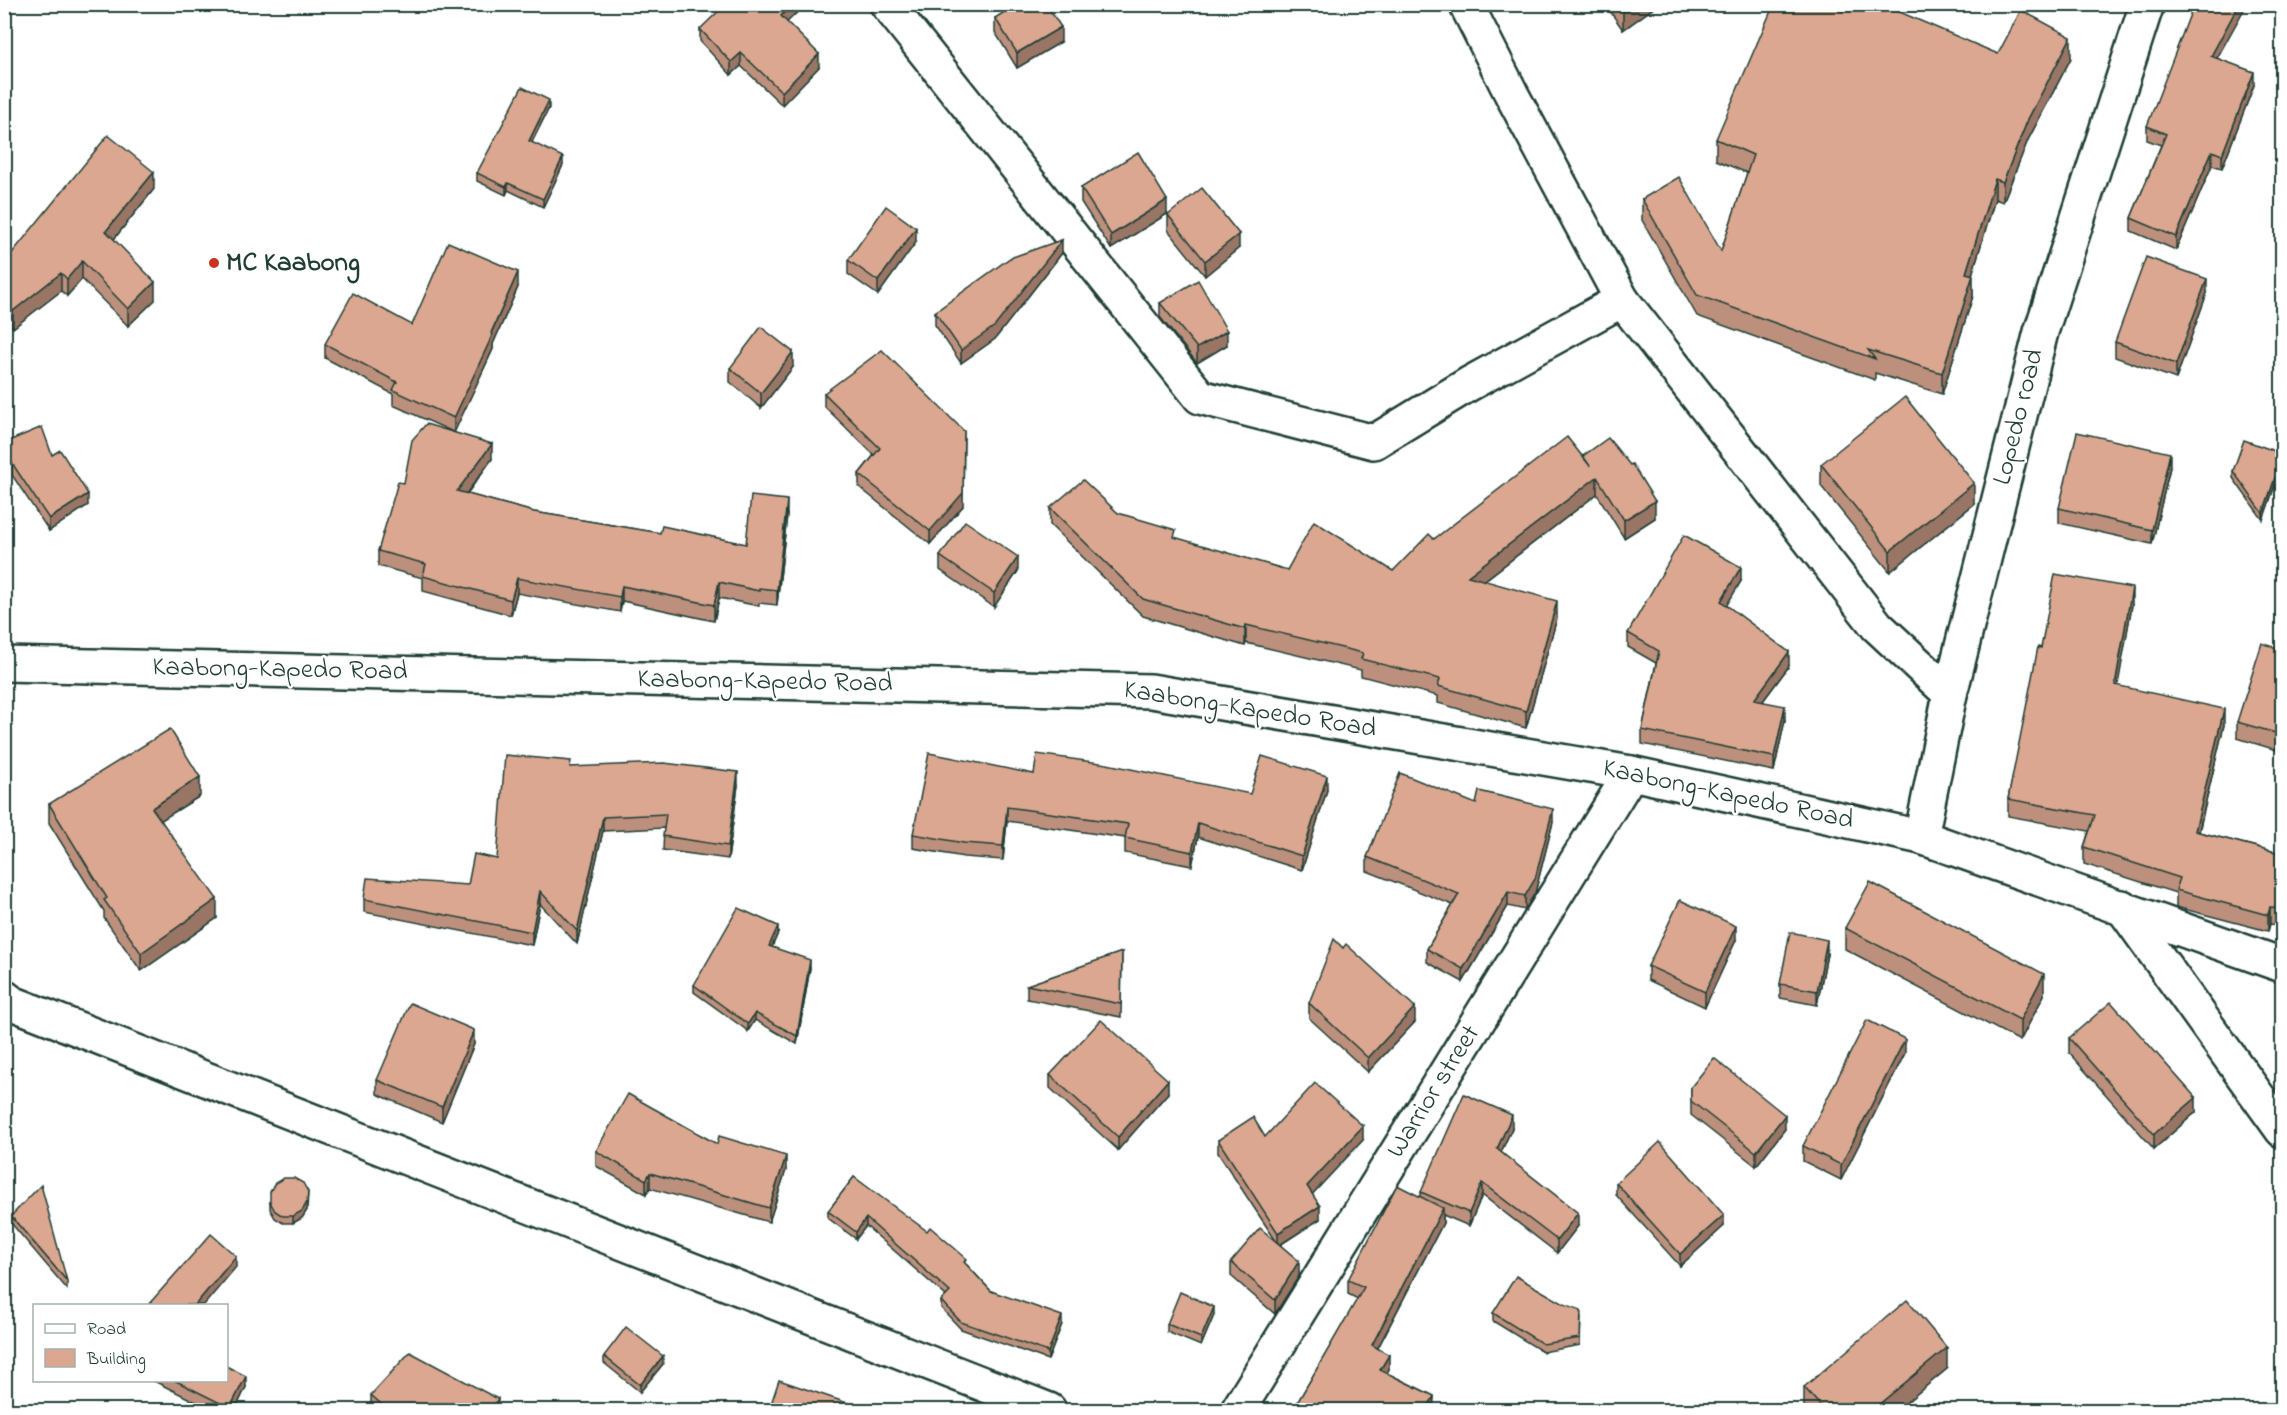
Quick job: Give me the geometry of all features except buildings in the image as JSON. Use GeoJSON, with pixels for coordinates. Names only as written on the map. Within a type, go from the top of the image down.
{"type":"FeatureCollection","features":[{"type":"Feature","properties":{"kind":"street"},"geometry":{"type":"LineString","coordinates":[[887,4],[1200,397],[1374,442],[1469,384],[1622,300]]}},
{"type":"Feature","properties":{"kind":"street"},"geometry":{"type":"LineString","coordinates":[[1466,4],[1622,300],[1877,626],[1950,694]]}},
{"type":"Feature","properties":{"kind":"street","name":"Lopedo road"},"geometry":{"type":"LineString","coordinates":[[1921,837],[1950,694],[2041,332],[2146,4]]}},
{"type":"Feature","properties":{"kind":"street","name":"Kaabong-Kapedo Road"},"geometry":{"type":"LineString","coordinates":[[4,664],[1151,690],[1631,773],[1921,837],[2283,965]]}},
{"type":"Feature","properties":{"kind":"street","name":"Warrior street"},"geometry":{"type":"LineString","coordinates":[[1238,1410],[1631,773]]}},
{"type":"Feature","properties":{"kind":"street"},"geometry":{"type":"LineString","coordinates":[[2122,907],[2283,1130]]}},
{"type":"Feature","properties":{"kind":"street"},"geometry":{"type":"LineString","coordinates":[[4,997],[12,1003],[1049,1410]]}},
{"type":"Feature","properties":{"kind":"place","name":"MC Kaabong"},"geometry":{"type":"Point","coordinates":[214,263]}}]}
